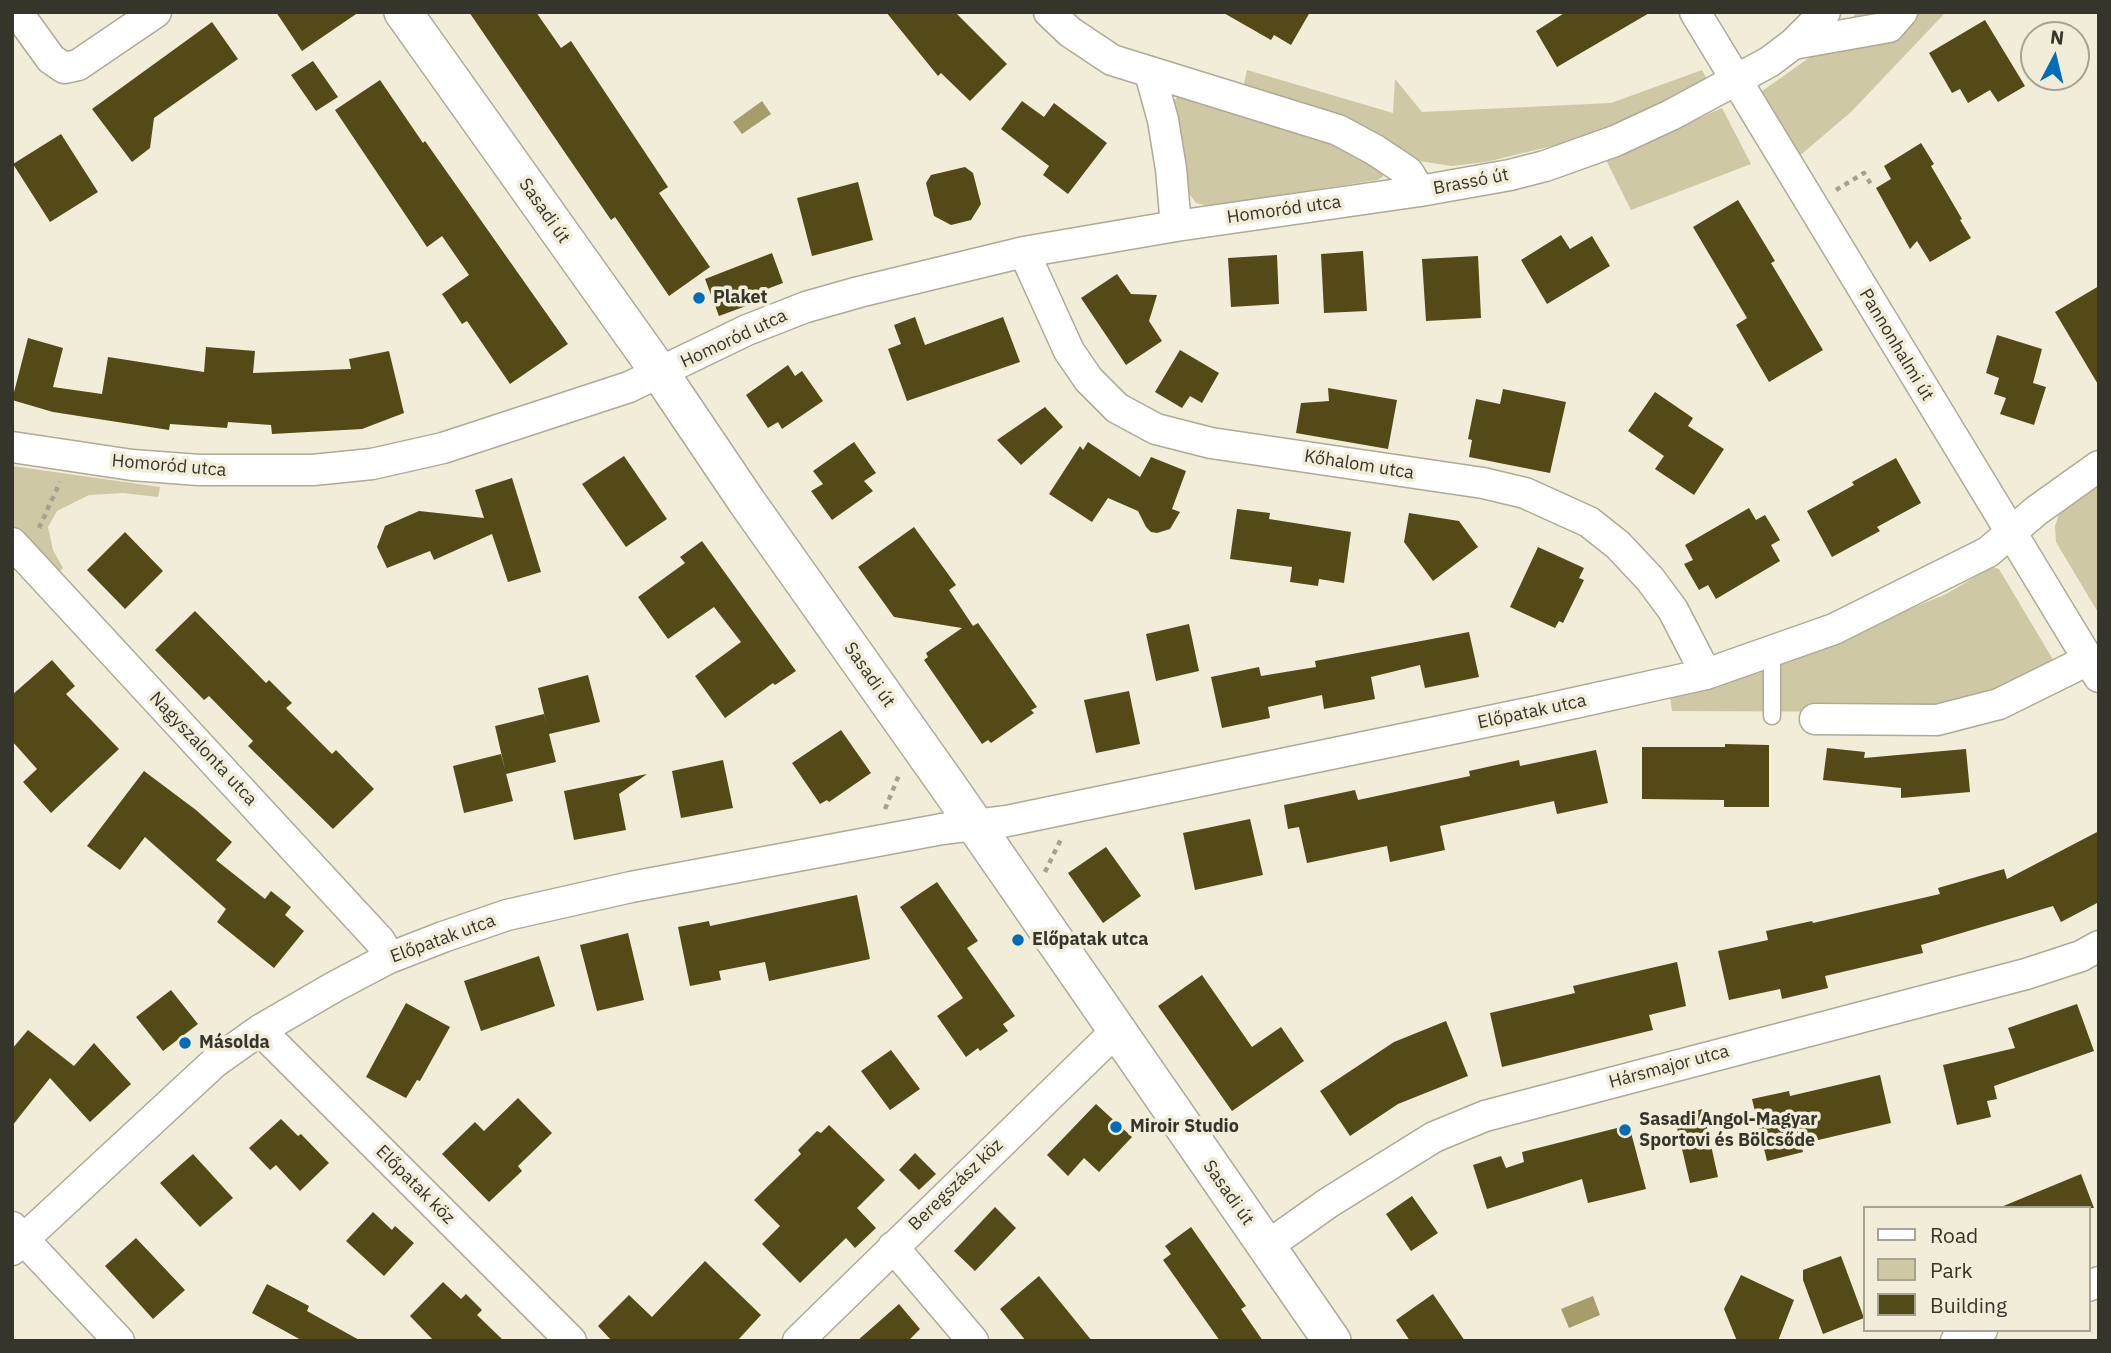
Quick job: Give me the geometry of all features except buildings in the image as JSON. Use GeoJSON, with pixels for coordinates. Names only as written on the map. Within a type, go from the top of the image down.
{"type":"FeatureCollection","features":[{"type":"Feature","properties":{"kind":"street"},"geometry":{"type":"LineString","coordinates":[[17,12],[51,60],[64,68],[78,65],[156,12]]}},
{"type":"Feature","properties":{"kind":"street","name":"Sasadi út"},"geometry":{"type":"LineString","coordinates":[[403,12],[660,373],[1332,1341]]}},
{"type":"Feature","properties":{"kind":"street","name":"Brassó út"},"geometry":{"type":"LineString","coordinates":[[1049,12],[1070,32],[1112,60],[1338,130],[1408,172],[1420,191],[1510,175],[1545,166],[1615,141],[1769,62],[1793,44],[1825,12]]}},
{"type":"Feature","properties":{"kind":"street","name":"Pannonhalmi út"},"geometry":{"type":"LineString","coordinates":[[1695,12],[2093,668]]}},
{"type":"Feature","properties":{"kind":"street","name":"Brassó út"},"geometry":{"type":"LineString","coordinates":[[1793,44],[1889,27],[1902,12]]}},
{"type":"Feature","properties":{"kind":"street"},"geometry":{"type":"LineString","coordinates":[[1150,73],[1163,120],[1176,226]]}},
{"type":"Feature","properties":{"kind":"street","name":"Homoród utca"},"geometry":{"type":"LineString","coordinates":[[12,446],[132,465],[199,470],[313,470],[372,464],[443,448],[623,389],[747,330],[806,307],[1024,252],[1176,226],[1420,191]]}},
{"type":"Feature","properties":{"kind":"street","name":"Kőhalom utca"},"geometry":{"type":"LineString","coordinates":[[1024,252],[1069,351],[1089,380],[1117,408],[1156,429],[1211,443],[1483,484],[1525,493],[1589,522],[1618,545],[1674,610],[1706,674]]}},
{"type":"Feature","properties":{"kind":"street","name":"Előpatak utca"},"geometry":{"type":"LineString","coordinates":[[16,1239],[215,1062],[260,1030],[389,958],[482,923],[542,906],[631,887],[974,824],[1007,821],[1706,674],[1834,629],[1988,552],[2036,511],[2099,466]]}},
{"type":"Feature","properties":{"kind":"street","name":"Nagyszalonta utca"},"geometry":{"type":"LineString","coordinates":[[19,551],[380,941],[389,958]]}},
{"type":"Feature","properties":{"kind":"street"},"geometry":{"type":"LineString","coordinates":[[1815,719],[1937,720],[1999,704],[2093,668]]}},
{"type":"Feature","properties":{"kind":"street","name":"Hársmajor utca"},"geometry":{"type":"LineString","coordinates":[[1266,1247],[1328,1203],[1434,1137],[1485,1116],[2026,974],[2081,956],[2099,946]]}},
{"type":"Feature","properties":{"kind":"street","name":"Előpatak köz"},"geometry":{"type":"LineString","coordinates":[[260,1030],[571,1341]]}},
{"type":"Feature","properties":{"kind":"street","name":"Beregszász köz"},"geometry":{"type":"LineString","coordinates":[[798,1341],[1116,1031]]}},
{"type":"Feature","properties":{"kind":"street"},"geometry":{"type":"LineString","coordinates":[[16,1239],[119,1341]]}},
{"type":"Feature","properties":{"kind":"street"},"geometry":{"type":"LineString","coordinates":[[893,1247],[972,1341]]}},
{"type":"Feature","properties":{"kind":"street"},"geometry":{"type":"LineString","coordinates":[[1956,1341],[1977,1332]]}},
{"type":"Feature","properties":{"kind":"lane"},"geometry":{"type":"LineString","coordinates":[[1772,652],[1772,716]]}},
{"type":"Feature","properties":{"kind":"path"},"geometry":{"type":"LineString","coordinates":[[1811,204],[1864,173],[1872,186]]}},
{"type":"Feature","properties":{"kind":"path"},"geometry":{"type":"LineString","coordinates":[[19,551],[73,456]]}},
{"type":"Feature","properties":{"kind":"path"},"geometry":{"type":"LineString","coordinates":[[882,818],[901,771]]}},
{"type":"Feature","properties":{"kind":"green space"},"geometry":{"type":"Polygon","coordinates":[[[1857,12],[1946,12],[1851,112],[1797,158],[1758,94],[1830,43],[1857,12]]]}},
{"type":"Feature","properties":{"kind":"green space"},"geometry":{"type":"Polygon","coordinates":[[[1247,70],[1393,113],[1395,79],[1422,112],[1611,103],[1702,70],[1709,83],[1606,133],[1486,162],[1451,166],[1419,161],[1373,135],[1243,88],[1247,70]]]}},
{"type":"Feature","properties":{"kind":"green space"},"geometry":{"type":"Polygon","coordinates":[[[1180,94],[1232,106],[1371,158],[1383,168],[1383,177],[1209,206],[1196,203],[1188,192],[1182,142],[1173,102],[1180,94]]]}},
{"type":"Feature","properties":{"kind":"green space"},"geometry":{"type":"Polygon","coordinates":[[[1722,108],[1751,164],[1631,210],[1606,160],[1722,108]]]}},
{"type":"Feature","properties":{"kind":"green space"},"geometry":{"type":"Polygon","coordinates":[[[12,466],[160,487],[158,497],[123,493],[89,495],[57,511],[48,527],[53,550],[63,568],[58,573],[12,527],[12,466]]]}},
{"type":"Feature","properties":{"kind":"green space"},"geometry":{"type":"Polygon","coordinates":[[[2099,483],[2099,614],[2056,542],[2055,526],[2060,511],[2099,483]]]}},
{"type":"Feature","properties":{"kind":"green space"},"geometry":{"type":"Polygon","coordinates":[[[1992,567],[1999,569],[2058,668],[2016,688],[1916,712],[1672,711],[1670,696],[1798,656],[1946,594],[1992,567]]]}},
{"type":"Feature","properties":{"kind":"shaded area"},"geometry":{"type":"Polygon","coordinates":[[[762,101],[771,114],[742,134],[733,122],[762,101]]]}},
{"type":"Feature","properties":{"kind":"shaded area"},"geometry":{"type":"Polygon","coordinates":[[[1593,1296],[1600,1315],[1569,1328],[1561,1309],[1593,1296]]]}},
{"type":"Feature","properties":{"kind":"place","name":"Plaket"},"geometry":{"type":"Point","coordinates":[699,298]}},
{"type":"Feature","properties":{"kind":"place","name":"Előpatak utca"},"geometry":{"type":"Point","coordinates":[1018,940]}},
{"type":"Feature","properties":{"kind":"place","name":"Másolda"},"geometry":{"type":"Point","coordinates":[185,1043]}},
{"type":"Feature","properties":{"kind":"place","name":"Miroir Studio"},"geometry":{"type":"Point","coordinates":[1116,1127]}},
{"type":"Feature","properties":{"kind":"place","name":"Sasadi Angol-Magyar Sportovi és Bölcsőde"},"geometry":{"type":"Point","coordinates":[1625,1130]}}]}
